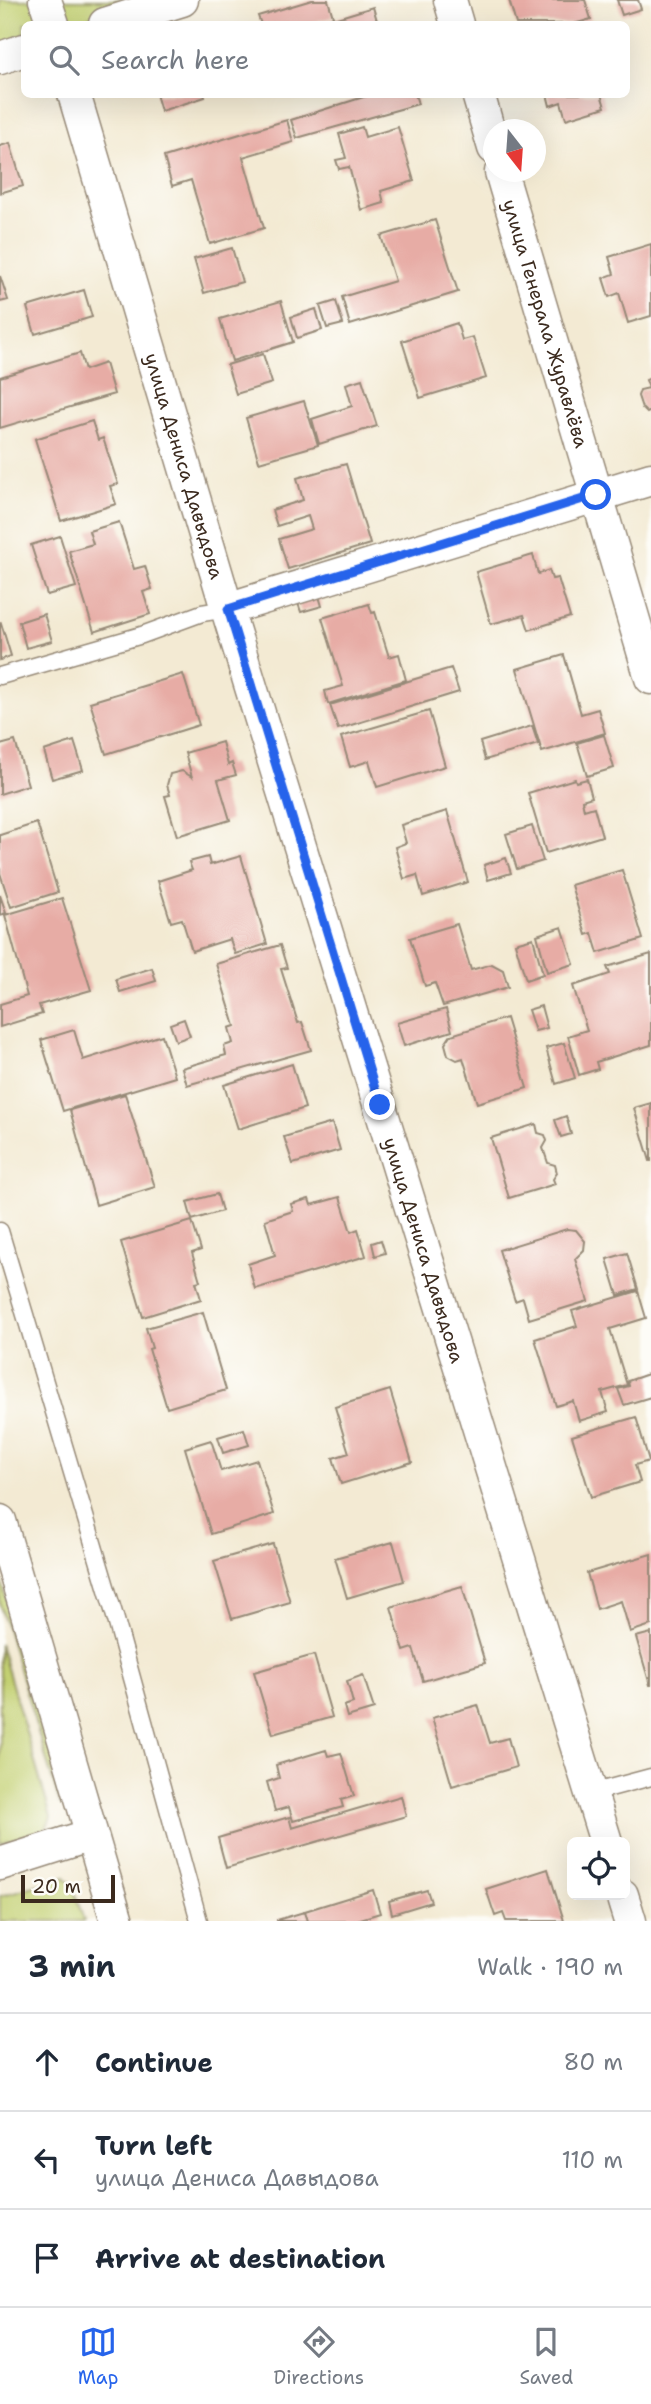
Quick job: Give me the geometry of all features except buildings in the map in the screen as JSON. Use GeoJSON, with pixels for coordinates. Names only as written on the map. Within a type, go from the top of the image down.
{"type":"FeatureCollection","features":[{"type":"Feature","properties":{"kind":"street"},"geometry":{"type":"LineString","coordinates":[[45,0],[52,21]]}},
{"type":"Feature","properties":{"kind":"street"},"geometry":{"type":"LineString","coordinates":[[115,21],[182,0]]}},
{"type":"Feature","properties":{"kind":"street"},"geometry":{"type":"LineString","coordinates":[[450,0],[456,21]]}},
{"type":"Feature","properties":{"kind":"street"},"geometry":{"type":"LineString","coordinates":[[0,58],[21,49]]}},
{"type":"Feature","properties":{"kind":"street","name":"улица Дениса Давыдова"},"geometry":{"type":"LineString","coordinates":[[75,98],[228,609],[604,1837]]}},
{"type":"Feature","properties":{"kind":"street"},"geometry":{"type":"LineString","coordinates":[[479,98],[485,119]]}},
{"type":"Feature","properties":{"kind":"street","name":"улица Генерала Журавлёва"},"geometry":{"type":"LineString","coordinates":[[504,182],[651,677]]}},
{"type":"Feature","properties":{"kind":"street"},"geometry":{"type":"LineString","coordinates":[[228,609],[651,479]]}},
{"type":"Feature","properties":{"kind":"street"},"geometry":{"type":"LineString","coordinates":[[0,1521],[117,1921]]}},
{"type":"Feature","properties":{"kind":"street"},"geometry":{"type":"LineString","coordinates":[[0,1864],[91,1835]]}},
{"type":"Feature","properties":{"kind":"street"},"geometry":{"type":"LineString","coordinates":[[624,1900],[630,1921]]}},
{"type":"Feature","properties":{"kind":"lane"},"geometry":{"type":"LineString","coordinates":[[0,45],[21,48]]}},
{"type":"Feature","properties":{"kind":"lane"},"geometry":{"type":"LineString","coordinates":[[0,676],[142,635],[202,613],[228,609]]}},
{"type":"Feature","properties":{"kind":"lane"},"geometry":{"type":"LineString","coordinates":[[0,1231],[116,1620],[199,1921]]}},
{"type":"Feature","properties":{"kind":"lane"},"geometry":{"type":"LineString","coordinates":[[591,1793],[651,1777]]}},
{"type":"Feature","properties":{"kind":"green space"},"geometry":{"type":"Polygon","coordinates":[[[0,0],[35,0],[41,21],[21,21],[21,41],[0,48],[0,0]]]}},
{"type":"Feature","properties":{"kind":"green space"},"geometry":{"type":"Polygon","coordinates":[[[56,0],[146,0],[78,21],[66,21],[56,0]]]}},
{"type":"Feature","properties":{"kind":"green space"},"geometry":{"type":"Polygon","coordinates":[[[0,1577],[62,1785],[60,1805],[0,1605],[0,1577]]]}},
{"type":"Feature","properties":{"kind":"green space"},"geometry":{"type":"Polygon","coordinates":[[[0,1644],[51,1817],[46,1829],[0,1843],[0,1644]]]}},
{"type":"Feature","properties":{"kind":"green space"},"geometry":{"type":"Polygon","coordinates":[[[65,1877],[72,1884],[84,1921],[0,1921],[0,1896],[65,1877]]]}},
{"type":"Feature","properties":{"kind":"route"},"geometry":{"type":"LineString","coordinates":[[380,1105],[228,609],[596,495]]}}]}
